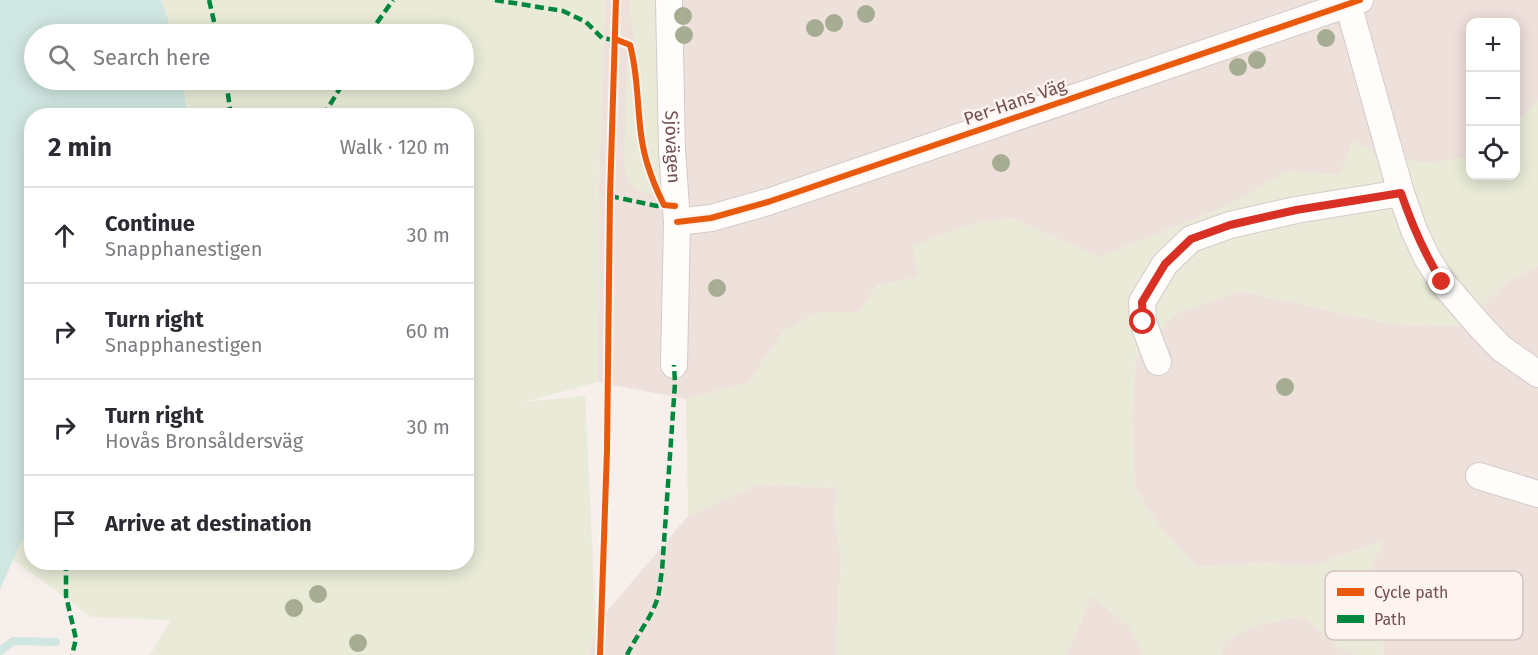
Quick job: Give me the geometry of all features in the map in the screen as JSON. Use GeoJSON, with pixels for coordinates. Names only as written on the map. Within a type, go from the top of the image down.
{"type":"FeatureCollection","features":[{"type":"Feature","properties":{"kind":"street","name":"Sjövägen"},"geometry":{"type":"LineString","coordinates":[[669,0],[676,222],[674,365]]}},
{"type":"Feature","properties":{"kind":"street","name":"Per-Hans Väg"},"geometry":{"type":"LineString","coordinates":[[676,222],[711,218],[768,202],[1352,1]]}},
{"type":"Feature","properties":{"kind":"street"},"geometry":{"type":"LineString","coordinates":[[1352,1],[1401,193],[1426,256],[1453,295],[1501,348],[1538,374]]}},
{"type":"Feature","properties":{"kind":"street"},"geometry":{"type":"LineString","coordinates":[[1158,362],[1143,322],[1142,302],[1165,264],[1191,239],[1230,225],[1296,210],[1401,193]]}},
{"type":"Feature","properties":{"kind":"street"},"geometry":{"type":"LineString","coordinates":[[1479,476],[1538,494]]}},
{"type":"Feature","properties":{"kind":"shaded area"},"geometry":{"type":"Polygon","coordinates":[[[605,0],[1538,0],[1538,101],[1520,118],[1520,18],[1466,18],[1466,158],[1426,163],[1381,155],[1339,175],[1287,172],[1229,205],[1100,257],[1011,218],[919,277],[876,286],[859,312],[817,312],[783,332],[748,383],[686,399],[598,382],[599,187],[605,0]]]}},
{"type":"Feature","properties":{"kind":"shaded area"},"geometry":{"type":"Polygon","coordinates":[[[1538,265],[1538,655],[1384,655],[1382,640],[1523,640],[1523,571],[1370,571],[1383,541],[1312,566],[1259,563],[1197,567],[1160,527],[1135,488],[1132,417],[1136,357],[1176,314],[1240,291],[1392,324],[1461,326],[1506,282],[1538,265]]]}},
{"type":"Feature","properties":{"kind":"shaded area"},"geometry":{"type":"Polygon","coordinates":[[[759,484],[837,488],[835,516],[841,557],[836,655],[588,655],[596,624],[688,516],[759,484]]]}},
{"type":"Feature","properties":{"kind":"shaded area"},"geometry":{"type":"Polygon","coordinates":[[[1092,595],[1129,627],[1144,655],[1066,655],[1092,595]]]}},
{"type":"Feature","properties":{"kind":"shaded area"},"geometry":{"type":"Polygon","coordinates":[[[1302,616],[1325,636],[1325,640],[1330,640],[1338,647],[1355,655],[1223,655],[1223,643],[1253,626],[1302,616]]]}},
{"type":"Feature","properties":{"kind":"green space"},"geometry":{"type":"Polygon","coordinates":[[[161,0],[605,0],[599,187],[598,382],[524,402],[585,396],[596,624],[588,655],[150,655],[171,620],[92,617],[27,570],[474,570],[474,108],[186,108],[184,90],[474,90],[474,24],[169,24],[161,0]]]}},
{"type":"Feature","properties":{"kind":"green space"},"geometry":{"type":"Polygon","coordinates":[[[630,0],[660,0],[664,197],[641,192],[631,185],[624,163],[627,61],[635,43],[630,0]]]}},
{"type":"Feature","properties":{"kind":"green space"},"geometry":{"type":"Polygon","coordinates":[[[1538,101],[1538,265],[1506,282],[1461,326],[1392,324],[1240,291],[1176,314],[1136,358],[1132,417],[1135,488],[1160,527],[1197,567],[1259,563],[1312,566],[1384,541],[1370,571],[1325,571],[1325,636],[1302,616],[1253,626],[1223,643],[1223,655],[1144,655],[1129,627],[1092,596],[1066,655],[836,655],[841,557],[835,516],[837,488],[759,484],[688,516],[686,399],[748,383],[783,332],[817,312],[859,312],[876,286],[919,277],[912,246],[971,224],[1011,218],[1100,257],[1229,205],[1287,171],[1339,175],[1353,141],[1381,155],[1426,163],[1466,158],[1466,180],[1520,180],[1520,118],[1538,101]]]}},
{"type":"Feature","properties":{"kind":"green space"},"geometry":{"type":"Polygon","coordinates":[[[24,534],[24,568],[12,559],[24,534]]]}},
{"type":"Feature","properties":{"kind":"green space"},"geometry":{"type":"Polygon","coordinates":[[[1330,640],[1382,640],[1384,655],[1355,655],[1338,647],[1330,640]]]}},
{"type":"Feature","properties":{"kind":"water"},"geometry":{"type":"Polygon","coordinates":[[[0,0],[161,0],[169,24],[24,24],[24,90],[184,90],[186,108],[24,108],[24,536],[0,589],[0,0]]]}},
{"type":"Feature","properties":{"kind":"waterway"},"geometry":{"type":"LineString","coordinates":[[0,651],[13,641],[56,642]]}},
{"type":"Feature","properties":{"kind":"marked path"},"geometry":{"type":"LineString","coordinates":[[209,0],[215,24]]}},
{"type":"Feature","properties":{"kind":"marked path"},"geometry":{"type":"LineString","coordinates":[[376,24],[393,0]]}},
{"type":"Feature","properties":{"kind":"marked path"},"geometry":{"type":"LineString","coordinates":[[495,0],[563,11],[586,22],[602,38],[620,41]]}},
{"type":"Feature","properties":{"kind":"marked path"},"geometry":{"type":"LineString","coordinates":[[227,90],[230,108]]}},
{"type":"Feature","properties":{"kind":"marked path"},"geometry":{"type":"LineString","coordinates":[[328,108],[339,90]]}},
{"type":"Feature","properties":{"kind":"marked path"},"geometry":{"type":"LineString","coordinates":[[610,196],[657,206],[664,205]]}},
{"type":"Feature","properties":{"kind":"marked path"},"geometry":{"type":"LineString","coordinates":[[627,655],[651,614],[659,590],[675,383],[674,365]]}},
{"type":"Feature","properties":{"kind":"marked path"},"geometry":{"type":"LineString","coordinates":[[66,570],[66,596],[76,639],[72,655]]}},
{"type":"Feature","properties":{"kind":"cycle path"},"geometry":{"type":"LineString","coordinates":[[600,655],[607,450],[610,196],[616,0]]}},
{"type":"Feature","properties":{"kind":"cycle path"},"geometry":{"type":"LineString","coordinates":[[677,222],[711,218],[768,202],[1360,0]]}},
{"type":"Feature","properties":{"kind":"cycle path"},"geometry":{"type":"LineString","coordinates":[[615,39],[630,45],[636,75],[641,136],[648,166],[664,205],[675,206]]}},
{"type":"Feature","properties":{"kind":"route"},"geometry":{"type":"LineString","coordinates":[[1143,322],[1142,302],[1165,264],[1191,239],[1230,225],[1296,210],[1401,193],[1414,230],[1442,282]]}}]}
